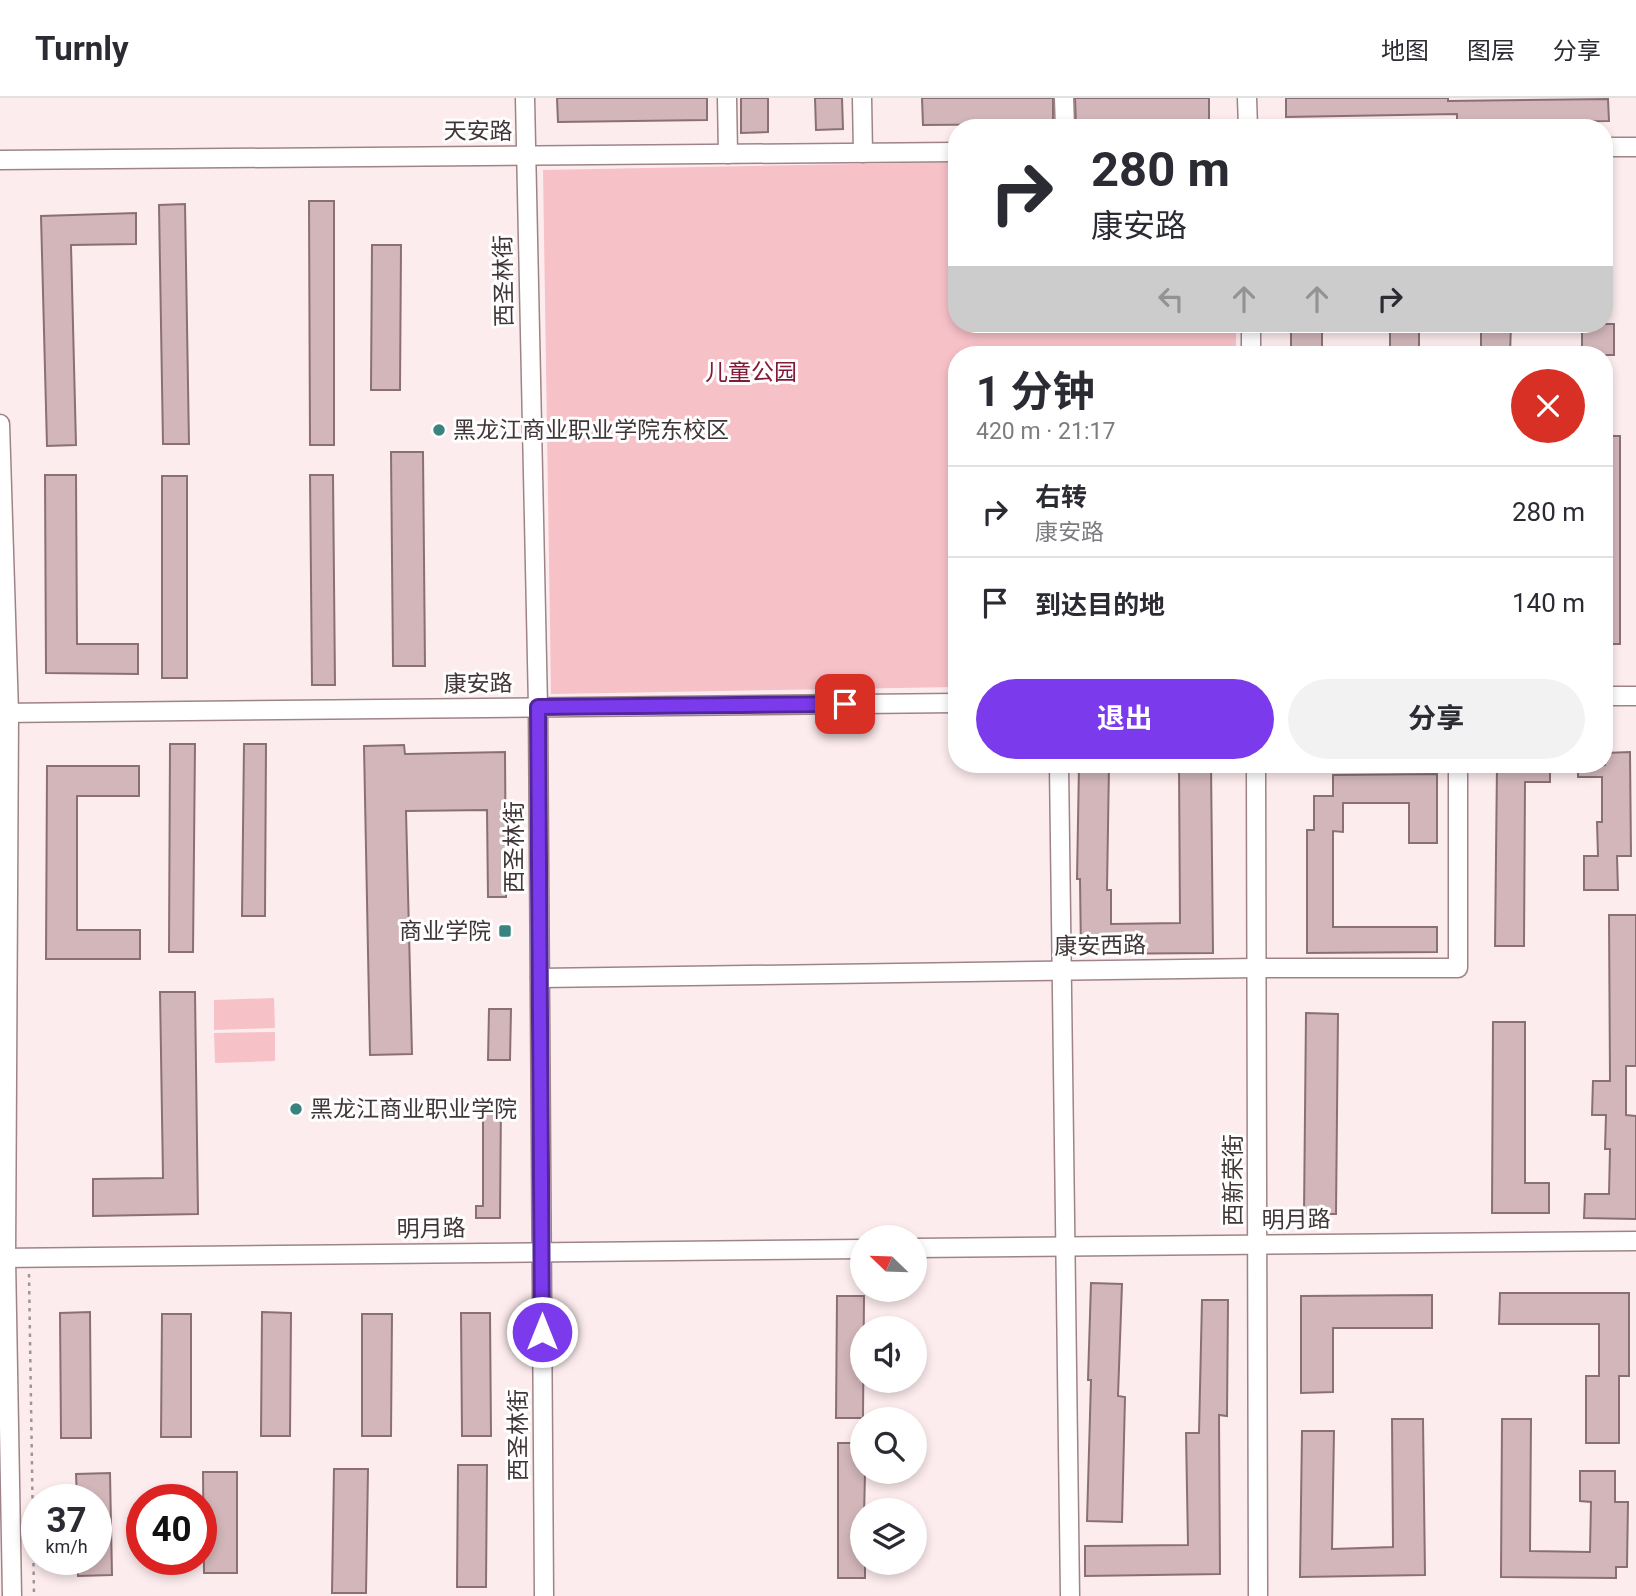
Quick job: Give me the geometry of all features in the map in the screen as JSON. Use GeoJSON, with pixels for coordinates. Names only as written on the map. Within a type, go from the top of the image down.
{"type":"FeatureCollection","features":[{"type":"Feature","properties":{"kind":"street","name":"西圣林街"},"geometry":{"type":"LineString","coordinates":[[525,98],[538,707],[544,1596]]}},
{"type":"Feature","properties":{"kind":"street"},"geometry":{"type":"LineString","coordinates":[[727,98],[728,154]]}},
{"type":"Feature","properties":{"kind":"street"},"geometry":{"type":"LineString","coordinates":[[862,98],[863,153]]}},
{"type":"Feature","properties":{"kind":"street"},"geometry":{"type":"LineString","coordinates":[[1064,98],[1065,119]]}},
{"type":"Feature","properties":{"kind":"street"},"geometry":{"type":"LineString","coordinates":[[1247,98],[1248,119]]}},
{"type":"Feature","properties":{"kind":"street"},"geometry":{"type":"LineString","coordinates":[[1613,147],[1636,147]]}},
{"type":"Feature","properties":{"kind":"street","name":"天安路"},"geometry":{"type":"LineString","coordinates":[[0,160],[948,152]]}},
{"type":"Feature","properties":{"kind":"street"},"geometry":{"type":"LineString","coordinates":[[0,424],[5,713],[3,1258],[12,1596]]}},
{"type":"Feature","properties":{"kind":"street"},"geometry":{"type":"LineString","coordinates":[[1613,696],[1636,696]]}},
{"type":"Feature","properties":{"kind":"street","name":"康安路"},"geometry":{"type":"LineString","coordinates":[[5,713],[948,703]]}},
{"type":"Feature","properties":{"kind":"street"},"geometry":{"type":"LineString","coordinates":[[1059,773],[1070,1596]]}},
{"type":"Feature","properties":{"kind":"street","name":"西新荣街"},"geometry":{"type":"LineString","coordinates":[[1256,773],[1258,1596]]}},
{"type":"Feature","properties":{"kind":"street","name":"康安西路"},"geometry":{"type":"LineString","coordinates":[[540,978],[1257,968],[1458,968],[1458,773]]}},
{"type":"Feature","properties":{"kind":"street","name":"明月路"},"geometry":{"type":"LineString","coordinates":[[928,1248],[1636,1241]]}},
{"type":"Feature","properties":{"kind":"street","name":"明月路"},"geometry":{"type":"LineString","coordinates":[[3,1258],[850,1249]]}},
{"type":"Feature","properties":{"kind":"path"},"geometry":{"type":"LineString","coordinates":[[29,1258],[34,1596]]}},
{"type":"Feature","properties":{"kind":"green space","name":"儿童公园"},"geometry":{"type":"Polygon","coordinates":[[[948,162],[948,333],[1236,333],[1236,346],[948,346],[948,687],[551,694],[543,170],[948,162]]]}},
{"type":"Feature","properties":{"kind":"green space"},"geometry":{"type":"Polygon","coordinates":[[[274,998],[275,1028],[214,1030],[214,1000],[274,998]]]}},
{"type":"Feature","properties":{"kind":"green space"},"geometry":{"type":"Polygon","coordinates":[[[275,1032],[275,1061],[215,1063],[214,1033],[275,1032]]]}},
{"type":"Feature","properties":{"kind":"building"},"geometry":{"type":"Polygon","coordinates":[[[557,98],[707,98],[707,120],[558,122],[557,98]]]}},
{"type":"Feature","properties":{"kind":"building"},"geometry":{"type":"Polygon","coordinates":[[[741,98],[768,98],[768,132],[741,133],[741,98]]]}},
{"type":"Feature","properties":{"kind":"building"},"geometry":{"type":"Polygon","coordinates":[[[815,98],[842,98],[843,129],[816,130],[815,98]]]}},
{"type":"Feature","properties":{"kind":"building"},"geometry":{"type":"Polygon","coordinates":[[[922,98],[1053,98],[1053,119],[948,119],[948,125],[923,125],[922,98]]]}},
{"type":"Feature","properties":{"kind":"building"},"geometry":{"type":"Polygon","coordinates":[[[1075,98],[1209,98],[1209,119],[1076,119],[1075,98]]]}},
{"type":"Feature","properties":{"kind":"building"},"geometry":{"type":"Polygon","coordinates":[[[1286,98],[1448,98],[1448,101],[1608,99],[1609,119],[1457,119],[1457,114],[1286,117],[1286,98]]]}},
{"type":"Feature","properties":{"kind":"building"},"geometry":{"type":"Polygon","coordinates":[[[309,201],[334,201],[334,445],[310,445],[309,201]]]}},
{"type":"Feature","properties":{"kind":"building"},"geometry":{"type":"Polygon","coordinates":[[[185,204],[189,444],[163,444],[159,205],[185,204]]]}},
{"type":"Feature","properties":{"kind":"building"},"geometry":{"type":"Polygon","coordinates":[[[136,213],[136,244],[71,245],[76,445],[47,446],[41,216],[136,213]]]}},
{"type":"Feature","properties":{"kind":"building"},"geometry":{"type":"Polygon","coordinates":[[[372,245],[401,245],[400,390],[371,390],[372,245]]]}},
{"type":"Feature","properties":{"kind":"building"},"geometry":{"type":"Polygon","coordinates":[[[1614,324],[1614,355],[1613,346],[1582,346],[1582,333],[1613,333],[1614,324]]]}},
{"type":"Feature","properties":{"kind":"building"},"geometry":{"type":"Polygon","coordinates":[[[1291,333],[1322,333],[1322,346],[1291,346],[1291,333]]]}},
{"type":"Feature","properties":{"kind":"building"},"geometry":{"type":"Polygon","coordinates":[[[1390,333],[1419,333],[1419,346],[1390,346],[1390,333]]]}},
{"type":"Feature","properties":{"kind":"building"},"geometry":{"type":"Polygon","coordinates":[[[1481,333],[1511,333],[1510,346],[1481,346],[1481,333]]]}},
{"type":"Feature","properties":{"kind":"building"},"geometry":{"type":"Polygon","coordinates":[[[1613,436],[1620,436],[1620,644],[1613,644],[1613,436]]]}},
{"type":"Feature","properties":{"kind":"building"},"geometry":{"type":"Polygon","coordinates":[[[391,452],[423,452],[425,666],[393,666],[391,452]]]}},
{"type":"Feature","properties":{"kind":"building"},"geometry":{"type":"Polygon","coordinates":[[[45,475],[76,475],[77,644],[138,644],[138,674],[46,673],[45,475]]]}},
{"type":"Feature","properties":{"kind":"building"},"geometry":{"type":"Polygon","coordinates":[[[310,475],[333,475],[335,685],[312,685],[310,475]]]}},
{"type":"Feature","properties":{"kind":"building"},"geometry":{"type":"Polygon","coordinates":[[[162,476],[187,476],[187,678],[162,678],[162,476]]]}},
{"type":"Feature","properties":{"kind":"building"},"geometry":{"type":"Polygon","coordinates":[[[170,744],[195,744],[193,952],[169,952],[170,744]]]}},
{"type":"Feature","properties":{"kind":"building"},"geometry":{"type":"Polygon","coordinates":[[[244,744],[266,744],[265,916],[242,916],[244,744]]]}},
{"type":"Feature","properties":{"kind":"building"},"geometry":{"type":"Polygon","coordinates":[[[404,745],[405,754],[505,752],[506,897],[488,897],[487,810],[406,811],[412,1054],[370,1055],[364,746],[404,745]]]}},
{"type":"Feature","properties":{"kind":"building"},"geometry":{"type":"Polygon","coordinates":[[[1630,752],[1631,856],[1617,856],[1618,890],[1584,890],[1584,856],[1598,856],[1597,822],[1602,822],[1602,777],[1578,777],[1578,773],[1613,773],[1613,753],[1630,752]]]}},
{"type":"Feature","properties":{"kind":"building"},"geometry":{"type":"Polygon","coordinates":[[[47,766],[139,766],[139,796],[77,796],[77,930],[140,930],[140,959],[46,959],[47,766]]]}},
{"type":"Feature","properties":{"kind":"building"},"geometry":{"type":"Polygon","coordinates":[[[1079,773],[1109,773],[1107,890],[1111,890],[1111,924],[1180,923],[1179,773],[1211,773],[1213,953],[1081,954],[1080,879],[1077,879],[1079,773]]]}},
{"type":"Feature","properties":{"kind":"building"},"geometry":{"type":"Polygon","coordinates":[[[1497,773],[1550,773],[1550,782],[1525,782],[1524,946],[1495,946],[1497,773]]]}},
{"type":"Feature","properties":{"kind":"building"},"geometry":{"type":"Polygon","coordinates":[[[1437,774],[1437,843],[1409,843],[1409,803],[1343,803],[1343,832],[1333,831],[1333,927],[1437,927],[1437,952],[1307,953],[1307,830],[1314,830],[1314,796],[1333,796],[1333,775],[1437,774]]]}},
{"type":"Feature","properties":{"kind":"building"},"geometry":{"type":"Polygon","coordinates":[[[1609,915],[1636,915],[1636,1066],[1626,1066],[1626,1115],[1636,1116],[1636,1219],[1584,1218],[1585,1194],[1609,1194],[1610,1149],[1605,1149],[1606,1115],[1592,1115],[1593,1081],[1610,1081],[1609,915]]]}},
{"type":"Feature","properties":{"kind":"building"},"geometry":{"type":"Polygon","coordinates":[[[160,992],[195,992],[198,1214],[93,1216],[93,1179],[163,1178],[160,992]]]}},
{"type":"Feature","properties":{"kind":"building"},"geometry":{"type":"Polygon","coordinates":[[[489,1009],[511,1009],[510,1060],[488,1060],[489,1009]]]}},
{"type":"Feature","properties":{"kind":"building"},"geometry":{"type":"Polygon","coordinates":[[[1306,1013],[1338,1014],[1336,1214],[1304,1214],[1306,1013]]]}},
{"type":"Feature","properties":{"kind":"building"},"geometry":{"type":"Polygon","coordinates":[[[1493,1022],[1525,1022],[1525,1183],[1549,1183],[1549,1213],[1492,1213],[1493,1022]]]}},
{"type":"Feature","properties":{"kind":"building"},"geometry":{"type":"Polygon","coordinates":[[[483,1100],[501,1101],[500,1218],[476,1218],[476,1206],[483,1206],[483,1100]]]}},
{"type":"Feature","properties":{"kind":"building"},"geometry":{"type":"Polygon","coordinates":[[[1091,1283],[1122,1284],[1118,1396],[1125,1397],[1122,1522],[1087,1521],[1091,1283]]]}},
{"type":"Feature","properties":{"kind":"building"},"geometry":{"type":"Polygon","coordinates":[[[1500,1293],[1629,1293],[1629,1376],[1619,1376],[1619,1443],[1586,1443],[1586,1376],[1599,1376],[1599,1324],[1499,1324],[1500,1293]]]}},
{"type":"Feature","properties":{"kind":"building"},"geometry":{"type":"Polygon","coordinates":[[[1432,1295],[1432,1328],[1333,1328],[1333,1392],[1301,1393],[1301,1296],[1432,1295]]]}},
{"type":"Feature","properties":{"kind":"building"},"geometry":{"type":"Polygon","coordinates":[[[837,1296],[850,1296],[850,1302],[864,1302],[864,1316],[850,1316],[850,1393],[863,1393],[863,1407],[850,1407],[850,1418],[836,1418],[837,1296]]]}},
{"type":"Feature","properties":{"kind":"building"},"geometry":{"type":"Polygon","coordinates":[[[1202,1300],[1228,1300],[1227,1416],[1219,1415],[1220,1574],[1085,1576],[1085,1546],[1188,1545],[1186,1433],[1199,1433],[1202,1300]]]}},
{"type":"Feature","properties":{"kind":"building"},"geometry":{"type":"Polygon","coordinates":[[[90,1312],[91,1438],[61,1438],[60,1313],[90,1312]]]}},
{"type":"Feature","properties":{"kind":"building"},"geometry":{"type":"Polygon","coordinates":[[[262,1312],[291,1313],[290,1436],[261,1436],[262,1312]]]}},
{"type":"Feature","properties":{"kind":"building"},"geometry":{"type":"Polygon","coordinates":[[[461,1313],[490,1313],[491,1436],[462,1436],[461,1313]]]}},
{"type":"Feature","properties":{"kind":"building"},"geometry":{"type":"Polygon","coordinates":[[[162,1314],[191,1314],[191,1437],[161,1437],[162,1314]]]}},
{"type":"Feature","properties":{"kind":"building"},"geometry":{"type":"Polygon","coordinates":[[[362,1314],[392,1314],[391,1436],[362,1436],[362,1314]]]}},
{"type":"Feature","properties":{"kind":"building"},"geometry":{"type":"Polygon","coordinates":[[[1392,1419],[1423,1419],[1425,1575],[1300,1577],[1302,1431],[1334,1431],[1332,1549],[1393,1547],[1392,1419]]]}},
{"type":"Feature","properties":{"kind":"building"},"geometry":{"type":"Polygon","coordinates":[[[1502,1419],[1531,1419],[1530,1551],[1590,1552],[1591,1502],[1580,1501],[1580,1471],[1615,1471],[1615,1502],[1628,1502],[1627,1567],[1616,1567],[1616,1578],[1501,1577],[1502,1419]]]}},
{"type":"Feature","properties":{"kind":"building"},"geometry":{"type":"Polygon","coordinates":[[[838,1443],[850,1443],[850,1484],[865,1484],[864,1498],[850,1498],[850,1575],[865,1575],[865,1578],[838,1578],[838,1443]]]}},
{"type":"Feature","properties":{"kind":"building"},"geometry":{"type":"Polygon","coordinates":[[[458,1465],[487,1465],[486,1587],[457,1587],[458,1465]]]}},
{"type":"Feature","properties":{"kind":"building"},"geometry":{"type":"Polygon","coordinates":[[[334,1469],[368,1469],[366,1593],[332,1593],[334,1469]]]}},
{"type":"Feature","properties":{"kind":"building"},"geometry":{"type":"Polygon","coordinates":[[[203,1472],[237,1472],[237,1573],[217,1573],[217,1484],[203,1484],[203,1472]]]}},
{"type":"Feature","properties":{"kind":"building"},"geometry":{"type":"Polygon","coordinates":[[[110,1473],[110,1484],[76,1484],[76,1474],[110,1473]]]}},
{"type":"Feature","properties":{"kind":"place","name":"黑龙江商业职业学院东校区"},"geometry":{"type":"Point","coordinates":[439,430]}},
{"type":"Feature","properties":{"kind":"place","name":"商业学院"},"geometry":{"type":"Point","coordinates":[505,931]}},
{"type":"Feature","properties":{"kind":"place","name":"黑龙江商业职业学院"},"geometry":{"type":"Point","coordinates":[296,1109]}},
{"type":"Feature","properties":{"kind":"route"},"geometry":{"type":"LineString","coordinates":[[542,1332],[538,707],[845,704]]}}]}
